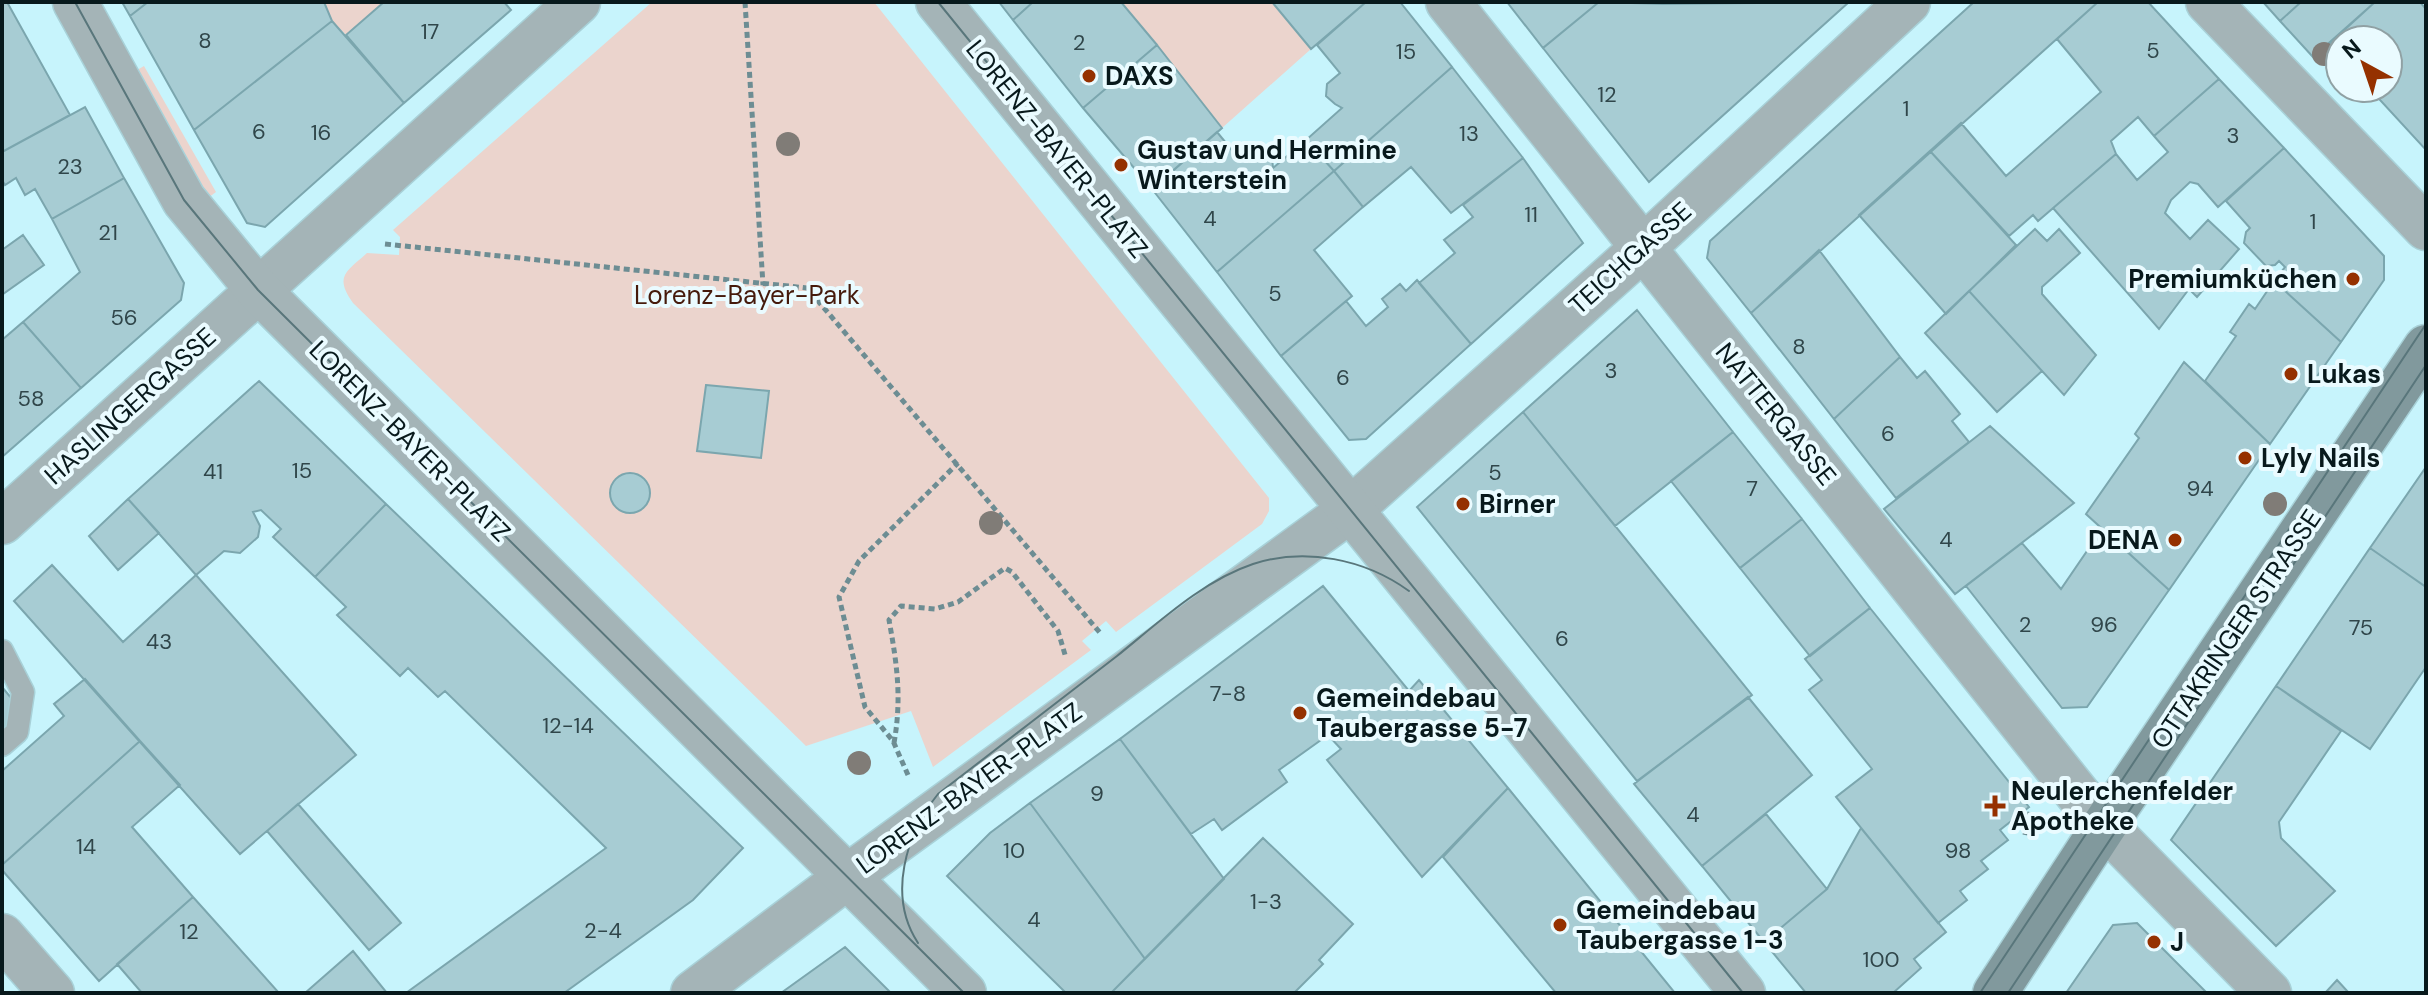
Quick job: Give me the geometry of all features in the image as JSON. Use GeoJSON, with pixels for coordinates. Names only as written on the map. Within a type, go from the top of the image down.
{"type":"FeatureCollection","features":[{"type":"Feature","properties":{"kind":"main road","name":"OTTAKRINGER STRASSE"},"geometry":{"type":"LineString","coordinates":[[1995,993],[2426,347]]}},
{"type":"Feature","properties":{"kind":"street","name":"LORENZ-BAYER-PLATZ"},"geometry":{"type":"LineString","coordinates":[[75,2],[184,200],[258,290],[847,877],[1349,511],[938,2]]}},
{"type":"Feature","properties":{"kind":"street"},"geometry":{"type":"LineString","coordinates":[[258,290],[578,2]]}},
{"type":"Feature","properties":{"kind":"street","name":"NATTERGASSE"},"geometry":{"type":"LineString","coordinates":[[1448,2],[2104,826],[2269,993]]}},
{"type":"Feature","properties":{"kind":"street","name":"TEICHGASSE"},"geometry":{"type":"LineString","coordinates":[[1349,511],[1643,248],[1908,2]]}},
{"type":"Feature","properties":{"kind":"street"},"geometry":{"type":"LineString","coordinates":[[2208,2],[2426,228]]}},
{"type":"Feature","properties":{"kind":"street","name":"HASLINGERGASSE"},"geometry":{"type":"LineString","coordinates":[[2,522],[258,290]]}},
{"type":"Feature","properties":{"kind":"street"},"geometry":{"type":"LineString","coordinates":[[1349,511],[1743,993]]}},
{"type":"Feature","properties":{"kind":"street"},"geometry":{"type":"LineString","coordinates":[[693,993],[847,877],[964,993]]}},
{"type":"Feature","properties":{"kind":"street"},"geometry":{"type":"LineString","coordinates":[[2,936],[52,993]]}},
{"type":"Feature","properties":{"kind":"lane"},"geometry":{"type":"LineString","coordinates":[[2,651],[23,692],[17,732],[2,745]]}},
{"type":"Feature","properties":{"kind":"path"},"geometry":{"type":"LineString","coordinates":[[745,2],[763,285]]}},
{"type":"Feature","properties":{"kind":"path"},"geometry":{"type":"LineString","coordinates":[[370,242],[807,288],[1131,669]]}},
{"type":"Feature","properties":{"kind":"path"},"geometry":{"type":"LineString","coordinates":[[913,786],[894,744],[865,707],[839,597],[859,561],[958,463]]}},
{"type":"Feature","properties":{"kind":"path"},"geometry":{"type":"LineString","coordinates":[[894,744],[899,716],[899,671],[889,620],[901,606],[935,609],[958,602],[1005,568],[1012,572],[1058,631],[1069,666],[1094,696]]}},
{"type":"Feature","properties":{"kind":"path"},"geometry":{"type":"LineString","coordinates":[[2025,835],[2031,806]]}},
{"type":"Feature","properties":{"kind":"green space"},"geometry":{"type":"Polygon","coordinates":[[[324,2],[384,2],[346,35],[332,21],[324,2]]]}},
{"type":"Feature","properties":{"kind":"green space","name":"Lorenz-Bayer-Park"},"geometry":{"type":"Polygon","coordinates":[[[652,2],[874,2],[1269,498],[1269,511],[1262,524],[1116,632],[1106,621],[1082,641],[1091,650],[933,767],[911,711],[806,746],[353,303],[344,286],[348,270],[367,253],[399,255],[400,237],[393,230],[652,2]]]}},
{"type":"Feature","properties":{"kind":"green space"},"geometry":{"type":"Polygon","coordinates":[[[1121,2],[1272,2],[1311,49],[1222,128],[1121,2]]]}},
{"type":"Feature","properties":{"kind":"green space"},"geometry":{"type":"Polygon","coordinates":[[[144,66],[216,192],[208,198],[132,73],[144,66]]]}},
{"type":"Feature","properties":{"kind":"building"},"geometry":{"type":"Polygon","coordinates":[[[2,2],[7,2],[70,115],[2,152],[2,2]]]}},
{"type":"Feature","properties":{"kind":"building"},"geometry":{"type":"Polygon","coordinates":[[[122,2],[148,2],[130,16],[122,2]]]}},
{"type":"Feature","properties":{"kind":"building"},"geometry":{"type":"Polygon","coordinates":[[[148,2],[324,2],[332,21],[194,130],[130,16],[148,2]]]}},
{"type":"Feature","properties":{"kind":"building"},"geometry":{"type":"Polygon","coordinates":[[[384,2],[504,2],[511,10],[404,103],[346,35],[384,2]]]}},
{"type":"Feature","properties":{"kind":"building"},"geometry":{"type":"Polygon","coordinates":[[[999,2],[1033,2],[1013,20],[999,2]]]}},
{"type":"Feature","properties":{"kind":"building","name":"DAXS"},"geometry":{"type":"Polygon","coordinates":[[[1033,2],[1121,2],[1157,45],[1083,108],[1013,20],[1033,2]]]}},
{"type":"Feature","properties":{"kind":"building"},"geometry":{"type":"Polygon","coordinates":[[[1272,2],[1366,2],[1311,49],[1272,2]]]}},
{"type":"Feature","properties":{"kind":"building"},"geometry":{"type":"Polygon","coordinates":[[[1366,2],[1400,2],[1452,67],[1334,171],[1306,140],[1342,108],[1326,96],[1327,84],[1340,73],[1317,45],[1366,2]]]}},
{"type":"Feature","properties":{"kind":"building"},"geometry":{"type":"Polygon","coordinates":[[[1507,2],[1599,2],[1543,48],[1507,2]]]}},
{"type":"Feature","properties":{"kind":"building"},"geometry":{"type":"Polygon","coordinates":[[[1599,2],[1849,2],[1649,182],[1543,48],[1599,2]]]}},
{"type":"Feature","properties":{"kind":"building"},"geometry":{"type":"Polygon","coordinates":[[[1974,2],[2098,2],[1751,313],[1707,258],[1710,241],[1974,2]]]}},
{"type":"Feature","properties":{"kind":"building"},"geometry":{"type":"Polygon","coordinates":[[[2098,2],[2148,2],[2219,79],[2154,136],[2138,117],[2111,141],[2116,154],[2038,221],[2033,215],[2009,236],[1930,151],[1961,123],[2006,176],[2101,92],[2057,39],[2098,2]]]}},
{"type":"Feature","properties":{"kind":"building"},"geometry":{"type":"Polygon","coordinates":[[[2263,2],[2301,2],[2280,21],[2263,2]]]}},
{"type":"Feature","properties":{"kind":"building"},"geometry":{"type":"Polygon","coordinates":[[[2301,2],[2375,2],[2350,24],[2324,24],[2324,47],[2313,57],[2280,21],[2301,2]]]}},
{"type":"Feature","properties":{"kind":"building"},"geometry":{"type":"Polygon","coordinates":[[[2375,2],[2420,2],[2426,9],[2426,150],[2384,104],[2404,104],[2404,24],[2351,24],[2375,2]]]}},
{"type":"Feature","properties":{"kind":"building"},"geometry":{"type":"Polygon","coordinates":[[[332,21],[404,103],[265,227],[247,223],[194,130],[332,21]]]}},
{"type":"Feature","properties":{"kind":"building"},"geometry":{"type":"Polygon","coordinates":[[[1157,45],[1222,128],[1152,189],[1083,108],[1157,45]]]}},
{"type":"Feature","properties":{"kind":"building"},"geometry":{"type":"Polygon","coordinates":[[[1452,67],[1523,158],[1451,213],[1411,167],[1363,207],[1334,171],[1452,67]]]}},
{"type":"Feature","properties":{"kind":"building"},"geometry":{"type":"Polygon","coordinates":[[[2219,79],[2284,148],[2218,207],[2198,184],[2190,182],[2171,200],[2165,213],[2190,239],[2208,220],[2239,249],[2197,297],[2189,289],[2159,329],[2053,208],[2116,154],[2137,180],[2168,152],[2154,136],[2219,79]]]}},
{"type":"Feature","properties":{"kind":"building"},"geometry":{"type":"Polygon","coordinates":[[[85,107],[124,178],[52,219],[35,189],[25,195],[16,178],[5,185],[2,180],[2,152],[85,107]]]}},
{"type":"Feature","properties":{"kind":"building"},"geometry":{"type":"Polygon","coordinates":[[[1217,132],[1240,160],[1253,148],[1264,147],[1272,157],[1273,168],[1306,140],[1334,171],[1217,272],[1152,189],[1217,132]]]}},
{"type":"Feature","properties":{"kind":"building"},"geometry":{"type":"Polygon","coordinates":[[[2284,148],[2384,256],[2384,280],[2341,342],[2274,281],[2285,267],[2279,261],[2266,266],[2244,243],[2250,228],[2226,201],[2284,148]]]}},
{"type":"Feature","properties":{"kind":"building"},"geometry":{"type":"Polygon","coordinates":[[[1930,151],[2016,245],[1946,314],[1859,215],[1930,151]]]}},
{"type":"Feature","properties":{"kind":"building"},"geometry":{"type":"Polygon","coordinates":[[[1523,158],[1583,243],[1471,344],[1419,283],[1455,253],[1444,240],[1473,217],[1463,205],[1523,158]]]}},
{"type":"Feature","properties":{"kind":"building"},"geometry":{"type":"Polygon","coordinates":[[[1334,171],[1363,207],[1314,250],[1352,296],[1281,356],[1217,272],[1334,171]]]}},
{"type":"Feature","properties":{"kind":"building"},"geometry":{"type":"Polygon","coordinates":[[[124,178],[184,283],[181,300],[81,388],[23,322],[80,272],[52,219],[124,178]]]}},
{"type":"Feature","properties":{"kind":"building"},"geometry":{"type":"Polygon","coordinates":[[[2035,229],[2047,241],[2059,229],[2080,253],[2042,287],[2042,294],[2096,355],[2064,395],[1969,291],[2035,229]]]}},
{"type":"Feature","properties":{"kind":"building"},"geometry":{"type":"Polygon","coordinates":[[[23,235],[44,265],[3,294],[2,250],[23,235]]]}},
{"type":"Feature","properties":{"kind":"building"},"geometry":{"type":"Polygon","coordinates":[[[1819,250],[1900,357],[1834,419],[1751,313],[1819,250]]]}},
{"type":"Feature","properties":{"kind":"building"},"geometry":{"type":"Polygon","coordinates":[[[1417,280],[1471,344],[1366,439],[1349,440],[1281,356],[1346,301],[1366,326],[1388,307],[1382,299],[1400,284],[1406,291],[1417,280]]]}},
{"type":"Feature","properties":{"kind":"building"},"geometry":{"type":"Polygon","coordinates":[[[2274,281],[2341,342],[2270,444],[2205,381],[2236,336],[2230,332],[2249,304],[2255,309],[2274,281]]]}},
{"type":"Feature","properties":{"kind":"building"},"geometry":{"type":"Polygon","coordinates":[[[1969,291],[2042,371],[1997,412],[1925,333],[1969,291]]]}},
{"type":"Feature","properties":{"kind":"building"},"geometry":{"type":"Polygon","coordinates":[[[1637,310],[1733,432],[1615,526],[1523,412],[1637,310]]]}},
{"type":"Feature","properties":{"kind":"building"},"geometry":{"type":"Polygon","coordinates":[[[23,322],[81,388],[2,457],[2,340],[23,322]]]}},
{"type":"Feature","properties":{"kind":"building"},"geometry":{"type":"Polygon","coordinates":[[[1900,357],[1917,378],[1925,371],[1960,414],[1952,421],[1969,442],[1896,498],[1834,419],[1900,357]]]}},
{"type":"Feature","properties":{"kind":"building"},"geometry":{"type":"Polygon","coordinates":[[[2184,362],[2270,444],[2169,590],[2086,514],[2139,438],[2135,434],[2184,362]]]}},
{"type":"Feature","properties":{"kind":"building"},"geometry":{"type":"Polygon","coordinates":[[[259,381],[386,504],[315,577],[273,537],[281,529],[261,510],[253,512],[260,526],[258,537],[240,553],[224,551],[196,575],[128,499],[259,381]]]}},
{"type":"Feature","properties":{"kind":"building"},"geometry":{"type":"Polygon","coordinates":[[[706,385],[769,391],[761,458],[697,451],[706,385]]]}},
{"type":"Feature","properties":{"kind":"building"},"geometry":{"type":"Polygon","coordinates":[[[1523,412],[1752,695],[1637,781],[1417,507],[1523,412]]]}},
{"type":"Feature","properties":{"kind":"building"},"geometry":{"type":"Polygon","coordinates":[[[1990,426],[2074,503],[1955,594],[1884,509],[1990,426]]]}},
{"type":"Feature","properties":{"kind":"building"},"geometry":{"type":"Polygon","coordinates":[[[1733,432],[1802,519],[1740,568],[1671,481],[1733,432]]]}},
{"type":"Feature","properties":{"kind":"building"},"geometry":{"type":"Polygon","coordinates":[[[2426,467],[2426,587],[2370,548],[2426,467]]]}},
{"type":"Feature","properties":{"kind":"building"},"geometry":{"type":"Polygon","coordinates":[[[630,473],[644,479],[650,493],[644,507],[630,513],[616,507],[610,493],[616,479],[630,473]]]}},
{"type":"Feature","properties":{"kind":"building"},"geometry":{"type":"Polygon","coordinates":[[[128,499],[159,533],[118,570],[89,536],[128,499]]]}},
{"type":"Feature","properties":{"kind":"building"},"geometry":{"type":"Polygon","coordinates":[[[386,504],[743,848],[693,900],[564,993],[406,993],[606,848],[445,691],[438,697],[408,668],[400,676],[337,615],[346,607],[315,577],[386,504]]]}},
{"type":"Feature","properties":{"kind":"building"},"geometry":{"type":"Polygon","coordinates":[[[1802,519],[1870,608],[1810,656],[1740,568],[1802,519]]]}},
{"type":"Feature","properties":{"kind":"building"},"geometry":{"type":"Polygon","coordinates":[[[2102,529],[2169,590],[2087,707],[2062,708],[1966,586],[2022,543],[2061,589],[2102,529]]]}},
{"type":"Feature","properties":{"kind":"building"},"geometry":{"type":"Polygon","coordinates":[[[2370,548],[2426,587],[2426,667],[2370,749],[2276,686],[2370,548]]]}},
{"type":"Feature","properties":{"kind":"building"},"geometry":{"type":"Polygon","coordinates":[[[52,565],[123,642],[196,575],[356,755],[240,854],[14,601],[52,565]]]}},
{"type":"Feature","properties":{"kind":"building","name":"Gemeindebau Taubergasse 5-7"},"geometry":{"type":"Polygon","coordinates":[[[1323,586],[1409,691],[1419,680],[1508,788],[1422,877],[1327,760],[1341,749],[1328,735],[1279,770],[1287,782],[1222,830],[1214,819],[1191,834],[1120,739],[1323,586]]]}},
{"type":"Feature","properties":{"kind":"building"},"geometry":{"type":"Polygon","coordinates":[[[1870,608],[2029,807],[2000,830],[2008,840],[1981,861],[1988,869],[1960,891],[1967,900],[1938,923],[1836,797],[1872,769],[1809,690],[1822,680],[1805,659],[1870,608]]]}},
{"type":"Feature","properties":{"kind":"building"},"geometry":{"type":"Polygon","coordinates":[[[85,679],[140,741],[2,865],[2,771],[64,716],[54,704],[85,679]]]}},
{"type":"Feature","properties":{"kind":"building"},"geometry":{"type":"Polygon","coordinates":[[[2276,686],[2341,731],[2279,822],[2281,838],[2335,891],[2276,946],[2171,840],[2276,686]]]}},
{"type":"Feature","properties":{"kind":"building"},"geometry":{"type":"Polygon","coordinates":[[[2,687],[12,699],[15,717],[2,740],[2,687]]]}},
{"type":"Feature","properties":{"kind":"building"},"geometry":{"type":"Polygon","coordinates":[[[1748,697],[1812,775],[1702,866],[1634,784],[1748,697]]]}},
{"type":"Feature","properties":{"kind":"building"},"geometry":{"type":"Polygon","coordinates":[[[1120,739],[1224,879],[1145,959],[1030,803],[1120,739]]]}},
{"type":"Feature","properties":{"kind":"building"},"geometry":{"type":"Polygon","coordinates":[[[140,741],[180,785],[132,827],[193,897],[99,981],[2,870],[2,865],[140,741]]]}},
{"type":"Feature","properties":{"kind":"building","name":"Gemeindebau Taubergasse 1-3"},"geometry":{"type":"Polygon","coordinates":[[[1508,788],[1675,993],[1556,993],[1443,857],[1508,788]]]}},
{"type":"Feature","properties":{"kind":"building"},"geometry":{"type":"Polygon","coordinates":[[[1030,803],[1145,959],[1111,993],[1066,993],[947,876],[990,833],[1030,803]]]}},
{"type":"Feature","properties":{"kind":"building"},"geometry":{"type":"Polygon","coordinates":[[[298,804],[401,923],[369,950],[267,831],[298,804]]]}},
{"type":"Feature","properties":{"kind":"building"},"geometry":{"type":"Polygon","coordinates":[[[1766,814],[1827,889],[1764,942],[1702,866],[1766,814]]]}},
{"type":"Feature","properties":{"kind":"building"},"geometry":{"type":"Polygon","coordinates":[[[1861,828],[1946,932],[1914,959],[1921,968],[1893,993],[1806,993],[1764,942],[1827,889],[1861,828]]]}},
{"type":"Feature","properties":{"kind":"building"},"geometry":{"type":"Polygon","coordinates":[[[1263,838],[1353,924],[1319,960],[1323,964],[1294,993],[1111,993],[1263,838]]]}},
{"type":"Feature","properties":{"kind":"building"},"geometry":{"type":"Polygon","coordinates":[[[193,897],[279,993],[142,993],[117,964],[193,897]]]}},
{"type":"Feature","properties":{"kind":"building"},"geometry":{"type":"Polygon","coordinates":[[[2137,923],[2207,993],[2066,993],[2113,925],[2137,923]]]}},
{"type":"Feature","properties":{"kind":"building"},"geometry":{"type":"Polygon","coordinates":[[[845,947],[891,993],[781,993],[845,947]]]}},
{"type":"Feature","properties":{"kind":"building"},"geometry":{"type":"Polygon","coordinates":[[[353,951],[387,993],[305,993],[353,951]]]}},
{"type":"Feature","properties":{"kind":"building"},"geometry":{"type":"Polygon","coordinates":[[[2337,980],[2349,993],[2325,993],[2337,980]]]}},
{"type":"Feature","properties":{"kind":"tram line"},"geometry":{"type":"LineString","coordinates":[[75,2],[184,200],[258,290],[964,993]]}},
{"type":"Feature","properties":{"kind":"tram line"},"geometry":{"type":"LineString","coordinates":[[938,2],[1743,993]]}},
{"type":"Feature","properties":{"kind":"tram line"},"geometry":{"type":"LineString","coordinates":[[1980,993],[2426,324]]}},
{"type":"Feature","properties":{"kind":"tram line"},"geometry":{"type":"LineString","coordinates":[[2008,993],[2426,365]]}},
{"type":"Feature","properties":{"kind":"tram line"},"geometry":{"type":"LineString","coordinates":[[918,943],[904,906],[904,866],[917,828],[938,794],[1181,604],[1234,571],[1273,559],[1293,557],[1334,559],[1354,564],[1409,591]]}},
{"type":"Feature","properties":{"kind":"place","name":"DAXS"},"geometry":{"type":"Point","coordinates":[1089,76]}},
{"type":"Feature","properties":{"kind":"place","name":"Gustav und Hermine Winterstein"},"geometry":{"type":"Point","coordinates":[1121,165]}},
{"type":"Feature","properties":{"kind":"place","name":"Premiumküchen"},"geometry":{"type":"Point","coordinates":[2353,279]}},
{"type":"Feature","properties":{"kind":"place","name":"Lukas"},"geometry":{"type":"Point","coordinates":[2291,374]}},
{"type":"Feature","properties":{"kind":"place","name":"Lyly Nails"},"geometry":{"type":"Point","coordinates":[2245,458]}},
{"type":"Feature","properties":{"kind":"place","name":"Birner"},"geometry":{"type":"Point","coordinates":[1463,504]}},
{"type":"Feature","properties":{"kind":"place","name":"DENA"},"geometry":{"type":"Point","coordinates":[2175,540]}},
{"type":"Feature","properties":{"kind":"place","name":"Gemeindebau Taubergasse 5-7"},"geometry":{"type":"Point","coordinates":[1300,713]}},
{"type":"Feature","properties":{"kind":"place","name":"Neulerchenfelder Apotheke"},"geometry":{"type":"Point","coordinates":[1995,806]}},
{"type":"Feature","properties":{"kind":"place","name":"Gemeindebau Taubergasse 1-3"},"geometry":{"type":"Point","coordinates":[1560,925]}},
{"type":"Feature","properties":{"kind":"place","name":"J"},"geometry":{"type":"Point","coordinates":[2154,942]}}]}
